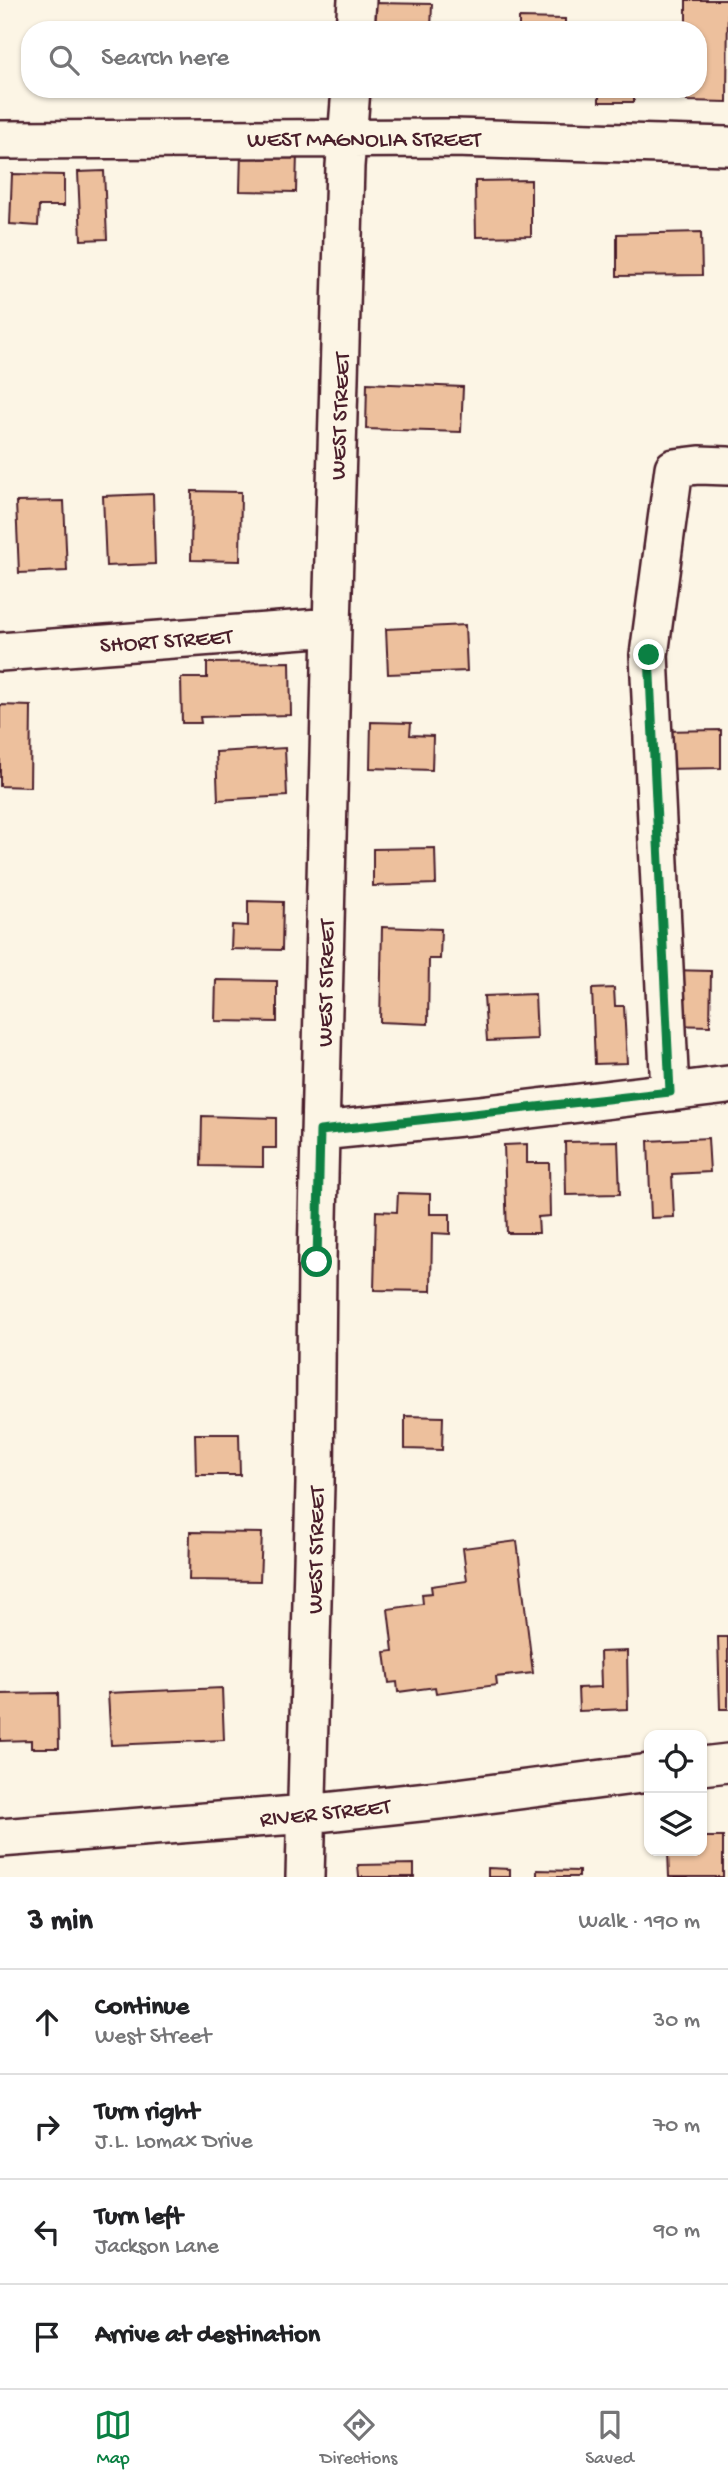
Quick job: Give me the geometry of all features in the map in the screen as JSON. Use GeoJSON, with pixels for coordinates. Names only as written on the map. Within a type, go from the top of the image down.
{"type":"FeatureCollection","features":[{"type":"Feature","properties":{"kind":"street"},"geometry":{"type":"LineString","coordinates":[[356,21],[357,0]]}},
{"type":"Feature","properties":{"kind":"street","name":"WEST STREET"},"geometry":{"type":"LineString","coordinates":[[305,1877],[332,627],[350,98]]}},
{"type":"Feature","properties":{"kind":"street","name":"WEST MAGNOLIA STREET"},"geometry":{"type":"LineString","coordinates":[[0,140],[454,138],[728,146]]}},
{"type":"Feature","properties":{"kind":"street"},"geometry":{"type":"LineString","coordinates":[[670,1092],[649,655],[674,468],[728,466]]}},
{"type":"Feature","properties":{"kind":"street","name":"SHORT STREET"},"geometry":{"type":"LineString","coordinates":[[0,652],[332,627]]}},
{"type":"Feature","properties":{"kind":"street"},"geometry":{"type":"LineString","coordinates":[[320,1131],[728,1085]]}},
{"type":"Feature","properties":{"kind":"street"},"geometry":{"type":"LineString","coordinates":[[707,1765],[728,1763]]}},
{"type":"Feature","properties":{"kind":"street","name":"RIVER STREET"},"geometry":{"type":"LineString","coordinates":[[0,1838],[307,1814],[644,1774]]}},
{"type":"Feature","properties":{"kind":"building"},"geometry":{"type":"Polygon","coordinates":[[[686,0],[728,0],[727,102],[687,101],[687,98],[707,98],[707,21],[686,21],[686,0]]]}},
{"type":"Feature","properties":{"kind":"building"},"geometry":{"type":"Polygon","coordinates":[[[374,3],[432,4],[431,21],[374,21],[374,3]]]}},
{"type":"Feature","properties":{"kind":"building"},"geometry":{"type":"Polygon","coordinates":[[[519,18],[565,19],[565,21],[519,21],[519,18]]]}},
{"type":"Feature","properties":{"kind":"building"},"geometry":{"type":"Polygon","coordinates":[[[599,98],[634,98],[634,102],[599,102],[599,98]]]}},
{"type":"Feature","properties":{"kind":"building"},"geometry":{"type":"Polygon","coordinates":[[[241,151],[297,153],[296,192],[240,191],[241,151]]]}},
{"type":"Feature","properties":{"kind":"building"},"geometry":{"type":"Polygon","coordinates":[[[104,171],[107,239],[81,240],[78,172],[104,171]]]}},
{"type":"Feature","properties":{"kind":"building"},"geometry":{"type":"Polygon","coordinates":[[[12,174],[64,175],[64,206],[39,206],[38,226],[10,224],[12,174]]]}},
{"type":"Feature","properties":{"kind":"building"},"geometry":{"type":"Polygon","coordinates":[[[531,180],[531,236],[476,237],[475,181],[531,180]]]}},
{"type":"Feature","properties":{"kind":"building"},"geometry":{"type":"Polygon","coordinates":[[[701,232],[702,275],[617,276],[617,234],[701,232]]]}},
{"type":"Feature","properties":{"kind":"building"},"geometry":{"type":"Polygon","coordinates":[[[367,383],[463,387],[461,432],[366,429],[367,383]]]}},
{"type":"Feature","properties":{"kind":"building"},"geometry":{"type":"Polygon","coordinates":[[[192,491],[241,492],[240,561],[191,560],[192,491]]]}},
{"type":"Feature","properties":{"kind":"building"},"geometry":{"type":"Polygon","coordinates":[[[153,494],[155,564],[106,566],[103,496],[153,494]]]}},
{"type":"Feature","properties":{"kind":"building"},"geometry":{"type":"Polygon","coordinates":[[[64,501],[67,571],[19,573],[16,502],[64,501]]]}},
{"type":"Feature","properties":{"kind":"building"},"geometry":{"type":"Polygon","coordinates":[[[465,625],[467,671],[388,674],[386,629],[465,625]]]}},
{"type":"Feature","properties":{"kind":"building"},"geometry":{"type":"Polygon","coordinates":[[[290,662],[291,715],[200,717],[201,723],[182,723],[181,678],[207,678],[207,663],[290,662]]]}},
{"type":"Feature","properties":{"kind":"building"},"geometry":{"type":"Polygon","coordinates":[[[0,705],[31,706],[30,787],[0,786],[0,705]]]}},
{"type":"Feature","properties":{"kind":"building"},"geometry":{"type":"Polygon","coordinates":[[[371,722],[411,723],[410,735],[433,736],[432,770],[370,768],[371,722]]]}},
{"type":"Feature","properties":{"kind":"building"},"geometry":{"type":"Polygon","coordinates":[[[721,730],[721,768],[661,769],[661,731],[721,730]]]}},
{"type":"Feature","properties":{"kind":"building"},"geometry":{"type":"Polygon","coordinates":[[[285,748],[287,796],[218,800],[216,752],[285,748]]]}},
{"type":"Feature","properties":{"kind":"building"},"geometry":{"type":"Polygon","coordinates":[[[435,848],[436,884],[373,886],[373,849],[435,848]]]}},
{"type":"Feature","properties":{"kind":"building"},"geometry":{"type":"Polygon","coordinates":[[[248,901],[283,902],[282,950],[231,949],[232,925],[248,926],[248,901]]]}},
{"type":"Feature","properties":{"kind":"building"},"geometry":{"type":"Polygon","coordinates":[[[382,927],[441,929],[440,959],[429,959],[428,1024],[380,1022],[382,927]]]}},
{"type":"Feature","properties":{"kind":"building"},"geometry":{"type":"Polygon","coordinates":[[[670,970],[711,971],[710,1026],[669,1025],[670,970]]]}},
{"type":"Feature","properties":{"kind":"building"},"geometry":{"type":"Polygon","coordinates":[[[216,980],[277,981],[277,1022],[215,1021],[216,980]]]}},
{"type":"Feature","properties":{"kind":"building"},"geometry":{"type":"Polygon","coordinates":[[[614,988],[615,1006],[624,1006],[627,1063],[595,1064],[592,989],[614,988]]]}},
{"type":"Feature","properties":{"kind":"building"},"geometry":{"type":"Polygon","coordinates":[[[535,994],[537,1039],[487,1041],[484,996],[535,994]]]}},
{"type":"Feature","properties":{"kind":"building"},"geometry":{"type":"Polygon","coordinates":[[[202,1116],[276,1118],[276,1148],[263,1148],[263,1167],[201,1166],[202,1116]]]}},
{"type":"Feature","properties":{"kind":"building"},"geometry":{"type":"Polygon","coordinates":[[[708,1138],[710,1172],[672,1174],[674,1217],[651,1218],[648,1141],[708,1138]]]}},
{"type":"Feature","properties":{"kind":"building"},"geometry":{"type":"Polygon","coordinates":[[[618,1141],[620,1194],[566,1195],[565,1142],[618,1141]]]}},
{"type":"Feature","properties":{"kind":"building"},"geometry":{"type":"Polygon","coordinates":[[[527,1144],[527,1163],[549,1163],[550,1216],[538,1217],[539,1233],[507,1233],[504,1145],[527,1144]]]}},
{"type":"Feature","properties":{"kind":"building"},"geometry":{"type":"Polygon","coordinates":[[[398,1193],[430,1194],[430,1214],[450,1214],[450,1234],[432,1233],[431,1291],[374,1290],[376,1211],[397,1212],[398,1193]]]}},
{"type":"Feature","properties":{"kind":"building"},"geometry":{"type":"Polygon","coordinates":[[[405,1416],[443,1417],[442,1450],[405,1449],[405,1416]]]}},
{"type":"Feature","properties":{"kind":"building"},"geometry":{"type":"Polygon","coordinates":[[[195,1434],[239,1434],[240,1475],[196,1475],[195,1434]]]}},
{"type":"Feature","properties":{"kind":"building"},"geometry":{"type":"Polygon","coordinates":[[[190,1532],[262,1533],[260,1581],[189,1580],[190,1532]]]}},
{"type":"Feature","properties":{"kind":"building"},"geometry":{"type":"Polygon","coordinates":[[[517,1541],[533,1673],[496,1677],[497,1685],[436,1693],[435,1687],[398,1692],[397,1682],[389,1683],[385,1652],[393,1651],[388,1609],[423,1604],[422,1594],[432,1593],[431,1586],[467,1581],[463,1548],[517,1541]]]}},
{"type":"Feature","properties":{"kind":"building"},"geometry":{"type":"Polygon","coordinates":[[[718,1637],[728,1637],[728,1709],[720,1709],[718,1637]]]}},
{"type":"Feature","properties":{"kind":"building"},"geometry":{"type":"Polygon","coordinates":[[[627,1651],[628,1709],[579,1711],[578,1688],[601,1687],[600,1652],[627,1651]]]}},
{"type":"Feature","properties":{"kind":"building"},"geometry":{"type":"Polygon","coordinates":[[[222,1688],[224,1740],[111,1745],[108,1693],[222,1688]]]}},
{"type":"Feature","properties":{"kind":"building"},"geometry":{"type":"Polygon","coordinates":[[[58,1693],[59,1748],[31,1748],[31,1740],[0,1741],[0,1694],[58,1693]]]}},
{"type":"Feature","properties":{"kind":"building"},"geometry":{"type":"Polygon","coordinates":[[[707,1837],[723,1837],[723,1877],[669,1877],[668,1856],[707,1856],[707,1837]]]}},
{"type":"Feature","properties":{"kind":"building"},"geometry":{"type":"Polygon","coordinates":[[[414,1864],[414,1877],[359,1877],[358,1865],[414,1864]]]}},
{"type":"Feature","properties":{"kind":"building"},"geometry":{"type":"Polygon","coordinates":[[[488,1868],[510,1869],[510,1877],[488,1877],[488,1868]]]}},
{"type":"Feature","properties":{"kind":"building"},"geometry":{"type":"Polygon","coordinates":[[[537,1870],[579,1871],[579,1877],[537,1877],[537,1870]]]}},
{"type":"Feature","properties":{"kind":"route"},"geometry":{"type":"LineString","coordinates":[[317,1262],[320,1131],[670,1092],[649,655]]}}]}
